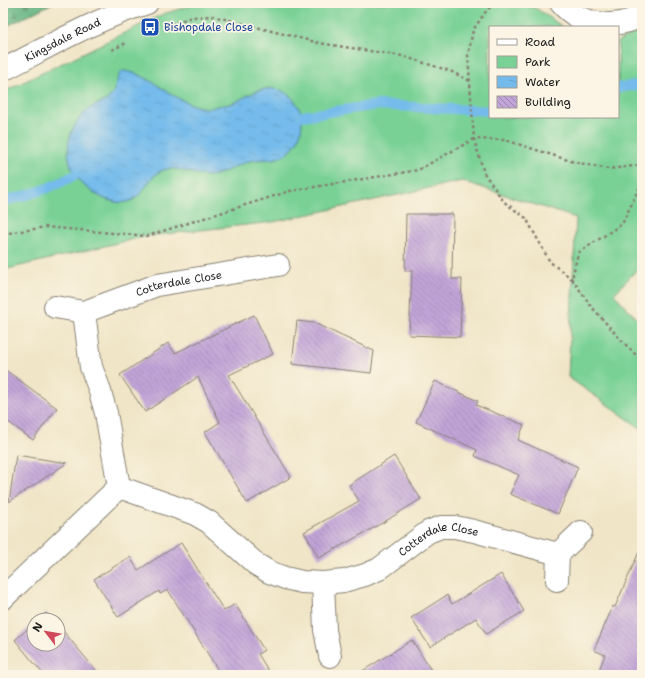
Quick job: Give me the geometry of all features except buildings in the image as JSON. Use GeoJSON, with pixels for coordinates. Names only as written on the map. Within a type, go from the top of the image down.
{"type":"FeatureCollection","features":[{"type":"Feature","properties":{"kind":"street","name":"Kingsdale Road"},"geometry":{"type":"LineString","coordinates":[[3,70],[87,27],[123,6],[147,3]]}},
{"type":"Feature","properties":{"kind":"street"},"geometry":{"type":"LineString","coordinates":[[561,4],[579,18],[599,24],[620,24],[642,16]]}},
{"type":"Feature","properties":{"kind":"street","name":"Cotterdale Close"},"geometry":{"type":"LineString","coordinates":[[84,312],[157,285],[278,265]]}},
{"type":"Feature","properties":{"kind":"street"},"geometry":{"type":"LineString","coordinates":[[3,598],[119,486],[106,413],[91,367],[84,312],[55,307]]}},
{"type":"Feature","properties":{"kind":"street","name":"Cotterdale Close"},"geometry":{"type":"LineString","coordinates":[[119,486],[195,514],[209,522],[256,564],[269,572],[302,582],[323,583],[344,581],[365,575],[379,569],[428,532],[441,527],[455,527],[474,531],[558,554]]}},
{"type":"Feature","properties":{"kind":"street"},"geometry":{"type":"LineString","coordinates":[[557,580],[558,554],[581,532]]}},
{"type":"Feature","properties":{"kind":"street"},"geometry":{"type":"LineString","coordinates":[[323,583],[325,630],[330,656]]}},
{"type":"Feature","properties":{"kind":"path"},"geometry":{"type":"LineString","coordinates":[[495,3],[487,10],[473,30],[468,55],[474,139],[484,173],[504,202],[526,218],[550,262],[572,279],[591,306],[642,361]]}},
{"type":"Feature","properties":{"kind":"path"},"geometry":{"type":"LineString","coordinates":[[163,27],[192,17],[213,16],[319,42],[402,56],[450,70],[470,80]]}},
{"type":"Feature","properties":{"kind":"path"},"geometry":{"type":"LineString","coordinates":[[112,50],[129,41]]}},
{"type":"Feature","properties":{"kind":"path"},"geometry":{"type":"LineString","coordinates":[[3,234],[46,227],[147,236],[290,191],[418,170],[474,139],[505,140],[574,162],[609,169],[642,165]]}},
{"type":"Feature","properties":{"kind":"path"},"geometry":{"type":"LineString","coordinates":[[572,279],[578,253],[622,224],[642,182]]}},
{"type":"Feature","properties":{"kind":"green space"},"geometry":{"type":"Polygon","coordinates":[[[3,3],[53,3],[3,28],[3,3]]]}},
{"type":"Feature","properties":{"kind":"green space"},"geometry":{"type":"Polygon","coordinates":[[[199,3],[519,3],[537,9],[562,26],[489,26],[489,118],[619,118],[619,41],[642,30],[642,264],[614,294],[642,324],[642,429],[568,377],[576,218],[462,181],[273,222],[147,236],[3,270],[3,92],[163,14],[199,3]]]}},
{"type":"Feature","properties":{"kind":"water"},"geometry":{"type":"Polygon","coordinates":[[[122,71],[132,72],[142,76],[184,101],[195,106],[207,108],[231,104],[265,89],[270,88],[280,90],[290,96],[299,108],[302,123],[299,138],[290,150],[277,158],[251,161],[211,176],[174,169],[163,170],[153,177],[138,197],[133,200],[122,203],[100,197],[87,188],[78,179],[72,169],[68,148],[74,126],[90,108],[105,101],[112,95],[118,77],[122,71]]]}},
{"type":"Feature","properties":{"kind":"waterway"},"geometry":{"type":"LineString","coordinates":[[619,88],[642,84]]}},
{"type":"Feature","properties":{"kind":"waterway"},"geometry":{"type":"LineString","coordinates":[[302,116],[377,105],[489,111]]}},
{"type":"Feature","properties":{"kind":"waterway"},"geometry":{"type":"LineString","coordinates":[[3,201],[40,191],[75,175]]}},
{"type":"Feature","properties":{"kind":"place","name":"Bishopdale Close"},"geometry":{"type":"Point","coordinates":[150,27]}}]}
